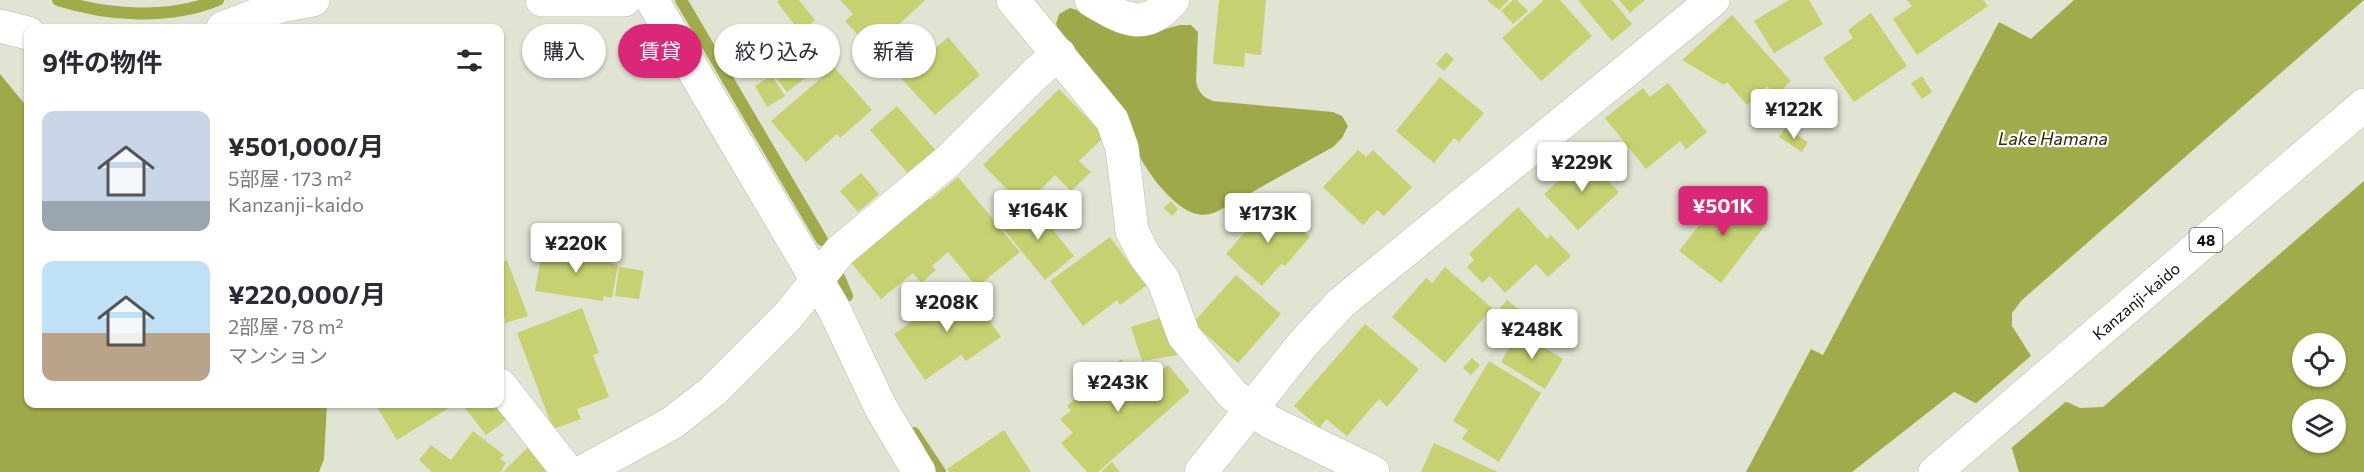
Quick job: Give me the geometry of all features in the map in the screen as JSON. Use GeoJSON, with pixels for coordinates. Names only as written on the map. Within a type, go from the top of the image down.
{"type":"FeatureCollection","features":[{"type":"Feature","properties":{"kind":"street"},"geometry":{"type":"LineString","coordinates":[[234,24],[285,5],[313,0]]}},
{"type":"Feature","properties":{"kind":"street"},"geometry":{"type":"LineString","coordinates":[[543,0],[624,0]]}},
{"type":"Feature","properties":{"kind":"street"},"geometry":{"type":"LineString","coordinates":[[652,0],[834,309],[881,408],[919,472]]}},
{"type":"Feature","properties":{"kind":"street"},"geometry":{"type":"LineString","coordinates":[[1013,0],[1104,108],[1115,127],[1122,148],[1132,231],[1145,256],[1162,279],[1184,336],[1233,395],[1251,409],[1270,422],[1374,472]]}},
{"type":"Feature","properties":{"kind":"street"},"geometry":{"type":"LineString","coordinates":[[1091,0],[1118,15],[1137,21],[1158,16],[1173,0]]}},
{"type":"Feature","properties":{"kind":"street"},"geometry":{"type":"LineString","coordinates":[[1201,472],[1302,345],[1348,296],[1713,0]]}},
{"type":"Feature","properties":{"kind":"street"},"geometry":{"type":"LineString","coordinates":[[0,26],[24,32]]}},
{"type":"Feature","properties":{"kind":"street"},"geometry":{"type":"LineString","coordinates":[[582,472],[622,448],[672,423],[693,408],[788,316],[840,251],[948,161],[1059,54]]}},
{"type":"Feature","properties":{"kind":"street","name":"Kanzanji-kaido"},"geometry":{"type":"LineString","coordinates":[[1935,472],[2364,105]]}},
{"type":"Feature","properties":{"kind":"street"},"geometry":{"type":"LineString","coordinates":[[504,390],[568,472]]}},
{"type":"Feature","properties":{"kind":"shaded area"},"geometry":{"type":"Polygon","coordinates":[[[1070,8],[1150,33],[1180,25],[1191,25],[1198,32],[1196,82],[1200,92],[1207,98],[1213,101],[1333,112],[1342,116],[1348,126],[1342,138],[1333,147],[1216,212],[1204,215],[1193,213],[1176,203],[1152,176],[1060,33],[1056,24],[1059,14],[1070,8]]]}},
{"type":"Feature","properties":{"kind":"shaded area"},"geometry":{"type":"Polygon","coordinates":[[[0,74],[24,103],[24,408],[327,408],[324,459],[319,472],[0,472],[0,74]]]}},
{"type":"Feature","properties":{"kind":"water","name":"Lake Hamana"},"geometry":{"type":"Polygon","coordinates":[[[2074,0],[2364,0],[2021,301],[2012,313],[2012,326],[2058,398],[2080,408],[2103,407],[2364,181],[2364,472],[2019,472],[2012,449],[1981,406],[1954,392],[1852,472],[1746,472],[1811,349],[1823,355],[1999,22],[2031,39],[2074,0]]]}},
{"type":"Feature","properties":{"kind":"pier"},"geometry":{"type":"Polygon","coordinates":[[[2032,355],[2060,395],[2069,399],[2009,450],[1979,408],[1974,405],[2032,355]]]}},
{"type":"Feature","properties":{"kind":"building"},"geometry":{"type":"Polygon","coordinates":[[[799,0],[815,20],[810,24],[794,24],[777,2],[799,0]]]}},
{"type":"Feature","properties":{"kind":"building"},"geometry":{"type":"Polygon","coordinates":[[[840,0],[925,0],[900,24],[852,24],[852,29],[845,21],[853,14],[840,0]]]}},
{"type":"Feature","properties":{"kind":"building"},"geometry":{"type":"Polygon","coordinates":[[[1219,0],[1266,0],[1261,55],[1245,53],[1244,67],[1213,64],[1219,0]]]}},
{"type":"Feature","properties":{"kind":"building"},"geometry":{"type":"Polygon","coordinates":[[[1487,0],[1509,0],[1499,10],[1487,0]]]}},
{"type":"Feature","properties":{"kind":"building"},"geometry":{"type":"Polygon","coordinates":[[[1513,0],[1517,0],[1528,11],[1513,24],[1501,11],[1513,0]]]}},
{"type":"Feature","properties":{"kind":"building"},"geometry":{"type":"Polygon","coordinates":[[[1544,0],[1560,0],[1592,36],[1541,81],[1502,38],[1544,0]]]}},
{"type":"Feature","properties":{"kind":"building"},"geometry":{"type":"Polygon","coordinates":[[[1578,0],[1612,0],[1632,24],[1612,41],[1578,0]]]}},
{"type":"Feature","properties":{"kind":"building"},"geometry":{"type":"Polygon","coordinates":[[[1619,0],[1645,0],[1630,13],[1619,0]]]}},
{"type":"Feature","properties":{"kind":"building"},"geometry":{"type":"Polygon","coordinates":[[[1789,0],[1809,0],[1823,24],[1774,53],[1754,21],[1789,0]]]}},
{"type":"Feature","properties":{"kind":"building"},"geometry":{"type":"Polygon","coordinates":[[[1907,0],[1983,0],[1988,6],[1917,55],[1893,19],[1912,6],[1907,0]]]}},
{"type":"Feature","properties":{"kind":"building"},"geometry":{"type":"Polygon","coordinates":[[[1871,13],[1907,66],[1854,102],[1823,58],[1853,38],[1848,30],[1871,13]]]}},
{"type":"Feature","properties":{"kind":"building"},"geometry":{"type":"Polygon","coordinates":[[[1732,15],[1791,81],[1776,95],[1767,86],[1747,105],[1727,82],[1724,85],[1682,60],[1732,15]]]}},
{"type":"Feature","properties":{"kind":"building"},"geometry":{"type":"Polygon","coordinates":[[[948,37],[980,75],[935,115],[901,78],[936,78],[936,47],[948,37]]]}},
{"type":"Feature","properties":{"kind":"building"},"geometry":{"type":"Polygon","coordinates":[[[1446,52],[1454,59],[1444,71],[1436,64],[1446,52]]]}},
{"type":"Feature","properties":{"kind":"building"},"geometry":{"type":"Polygon","coordinates":[[[840,74],[872,110],[840,138],[837,134],[806,162],[771,121],[821,78],[840,78],[840,74]]]}},
{"type":"Feature","properties":{"kind":"building"},"geometry":{"type":"Polygon","coordinates":[[[1922,76],[1932,92],[1922,99],[1911,83],[1922,76]]]}},
{"type":"Feature","properties":{"kind":"building"},"geometry":{"type":"Polygon","coordinates":[[[1440,77],[1484,113],[1459,142],[1454,138],[1434,163],[1396,131],[1440,77]]]}},
{"type":"Feature","properties":{"kind":"building"},"geometry":{"type":"Polygon","coordinates":[[[767,78],[774,78],[785,96],[767,107],[755,86],[767,78]]]}},
{"type":"Feature","properties":{"kind":"building"},"geometry":{"type":"Polygon","coordinates":[[[776,78],[806,78],[787,92],[776,78]]]}},
{"type":"Feature","properties":{"kind":"building"},"geometry":{"type":"Polygon","coordinates":[[[1668,83],[1707,132],[1686,149],[1680,141],[1646,169],[1605,118],[1643,88],[1650,97],[1668,83]]]}},
{"type":"Feature","properties":{"kind":"building"},"geometry":{"type":"Polygon","coordinates":[[[1059,89],[1105,136],[1079,161],[1091,172],[1071,191],[1055,175],[1024,206],[983,165],[1059,89]]]}},
{"type":"Feature","properties":{"kind":"building"},"geometry":{"type":"Polygon","coordinates":[[[897,106],[938,153],[911,177],[870,130],[897,106]]]}},
{"type":"Feature","properties":{"kind":"building"},"geometry":{"type":"Polygon","coordinates":[[[1785,128],[1808,142],[1802,152],[1779,137],[1785,128]]]}},
{"type":"Feature","properties":{"kind":"building"},"geometry":{"type":"Polygon","coordinates":[[[1358,150],[1366,157],[1373,150],[1412,187],[1384,216],[1377,210],[1363,225],[1323,187],[1358,150]]]}},
{"type":"Feature","properties":{"kind":"building"},"geometry":{"type":"Polygon","coordinates":[[[1585,156],[1619,192],[1578,230],[1544,194],[1585,156]]]}},
{"type":"Feature","properties":{"kind":"building"},"geometry":{"type":"Polygon","coordinates":[[[861,173],[879,194],[858,212],[840,191],[861,173]]]}},
{"type":"Feature","properties":{"kind":"building"},"geometry":{"type":"Polygon","coordinates":[[[958,177],[1020,252],[977,287],[948,252],[932,266],[936,270],[921,283],[913,273],[881,299],[849,260],[927,196],[930,200],[958,177]]]}},
{"type":"Feature","properties":{"kind":"building"},"geometry":{"type":"Polygon","coordinates":[[[1726,191],[1767,223],[1721,283],[1679,251],[1726,191]]]}},
{"type":"Feature","properties":{"kind":"building"},"geometry":{"type":"Polygon","coordinates":[[[1171,201],[1178,209],[1172,216],[1164,208],[1171,201]]]}},
{"type":"Feature","properties":{"kind":"building"},"geometry":{"type":"Polygon","coordinates":[[[1030,202],[1074,256],[1045,280],[1001,226],[1030,202]]]}},
{"type":"Feature","properties":{"kind":"building"},"geometry":{"type":"Polygon","coordinates":[[[1271,202],[1310,237],[1285,266],[1281,264],[1262,286],[1226,254],[1271,202]]]}},
{"type":"Feature","properties":{"kind":"building"},"geometry":{"type":"Polygon","coordinates":[[[1518,207],[1547,239],[1551,235],[1571,256],[1548,277],[1536,264],[1505,293],[1490,276],[1482,283],[1467,267],[1474,260],[1469,254],[1518,207]]]}},
{"type":"Feature","properties":{"kind":"building"},"geometry":{"type":"Polygon","coordinates":[[[1110,237],[1146,286],[1120,305],[1117,300],[1083,326],[1050,281],[1110,237]]]}},
{"type":"Feature","properties":{"kind":"building"},"geometry":{"type":"Polygon","coordinates":[[[543,246],[610,257],[609,263],[618,265],[612,298],[603,296],[603,301],[535,291],[543,246]]]}},
{"type":"Feature","properties":{"kind":"building"},"geometry":{"type":"Polygon","coordinates":[[[507,260],[528,316],[506,323],[504,315],[504,262],[507,260]]]}},
{"type":"Feature","properties":{"kind":"building"},"geometry":{"type":"Polygon","coordinates":[[[619,267],[644,271],[639,299],[615,296],[619,267]]]}},
{"type":"Feature","properties":{"kind":"building"},"geometry":{"type":"Polygon","coordinates":[[[1445,267],[1492,308],[1445,363],[1392,317],[1426,278],[1432,283],[1445,267]]]}},
{"type":"Feature","properties":{"kind":"building"},"geometry":{"type":"Polygon","coordinates":[[[1236,275],[1281,314],[1238,363],[1193,323],[1236,275]]]}},
{"type":"Feature","properties":{"kind":"building"},"geometry":{"type":"Polygon","coordinates":[[[965,285],[1001,337],[966,361],[961,355],[925,380],[894,334],[965,285]]]}},
{"type":"Feature","properties":{"kind":"building"},"geometry":{"type":"Polygon","coordinates":[[[1507,300],[1524,314],[1514,326],[1497,312],[1507,300]]]}},
{"type":"Feature","properties":{"kind":"building"},"geometry":{"type":"Polygon","coordinates":[[[582,308],[599,353],[593,355],[609,397],[577,409],[581,419],[553,429],[517,333],[582,308]]]}},
{"type":"Feature","properties":{"kind":"building"},"geometry":{"type":"Polygon","coordinates":[[[1166,316],[1178,355],[1142,361],[1131,327],[1166,316]]]}},
{"type":"Feature","properties":{"kind":"building"},"geometry":{"type":"Polygon","coordinates":[[[1365,324],[1419,369],[1387,407],[1379,399],[1347,436],[1326,419],[1320,428],[1294,406],[1365,324]]]}},
{"type":"Feature","properties":{"kind":"building"},"geometry":{"type":"Polygon","coordinates":[[[1518,332],[1563,359],[1545,389],[1501,362],[1518,332]]]}},
{"type":"Feature","properties":{"kind":"building"},"geometry":{"type":"Polygon","coordinates":[[[1472,358],[1480,365],[1471,375],[1463,368],[1472,358]]]}},
{"type":"Feature","properties":{"kind":"building"},"geometry":{"type":"Polygon","coordinates":[[[1121,359],[1144,385],[1168,365],[1190,391],[1098,472],[1087,472],[1061,443],[1073,433],[1060,419],[1071,411],[1067,406],[1121,359]]]}},
{"type":"Feature","properties":{"kind":"building"},"geometry":{"type":"Polygon","coordinates":[[[1489,361],[1541,393],[1499,462],[1462,439],[1468,430],[1453,421],[1489,361]]]}},
{"type":"Feature","properties":{"kind":"building"},"geometry":{"type":"Polygon","coordinates":[[[504,407],[513,415],[486,435],[465,408],[504,407]]]}},
{"type":"Feature","properties":{"kind":"building"},"geometry":{"type":"Polygon","coordinates":[[[377,408],[449,408],[397,440],[377,408]]]}},
{"type":"Feature","properties":{"kind":"building"},"geometry":{"type":"Polygon","coordinates":[[[1004,430],[1031,472],[949,472],[947,469],[1004,430]]]}},
{"type":"Feature","properties":{"kind":"building"},"geometry":{"type":"Polygon","coordinates":[[[473,431],[504,455],[500,459],[506,463],[501,472],[432,472],[419,460],[431,445],[451,460],[473,431]]]}},
{"type":"Feature","properties":{"kind":"building"},"geometry":{"type":"Polygon","coordinates":[[[1434,443],[1498,472],[1421,472],[1434,443]]]}},
{"type":"Feature","properties":{"kind":"building"},"geometry":{"type":"Polygon","coordinates":[[[530,445],[547,472],[503,472],[530,445]]]}},
{"type":"Feature","properties":{"kind":"building"},"geometry":{"type":"Polygon","coordinates":[[[1112,462],[1120,472],[1101,472],[1112,462]]]}},
{"type":"Feature","properties":{"kind":"waterway"},"geometry":{"type":"LineString","coordinates":[[58,0],[97,10],[138,14],[179,11],[218,0]]}},
{"type":"Feature","properties":{"kind":"waterway"},"geometry":{"type":"LineString","coordinates":[[681,0],[822,240]]}},
{"type":"Feature","properties":{"kind":"waterway"},"geometry":{"type":"LineString","coordinates":[[839,277],[847,296]]}},
{"type":"Feature","properties":{"kind":"waterway"},"geometry":{"type":"LineString","coordinates":[[914,433],[940,472]]}}]}
